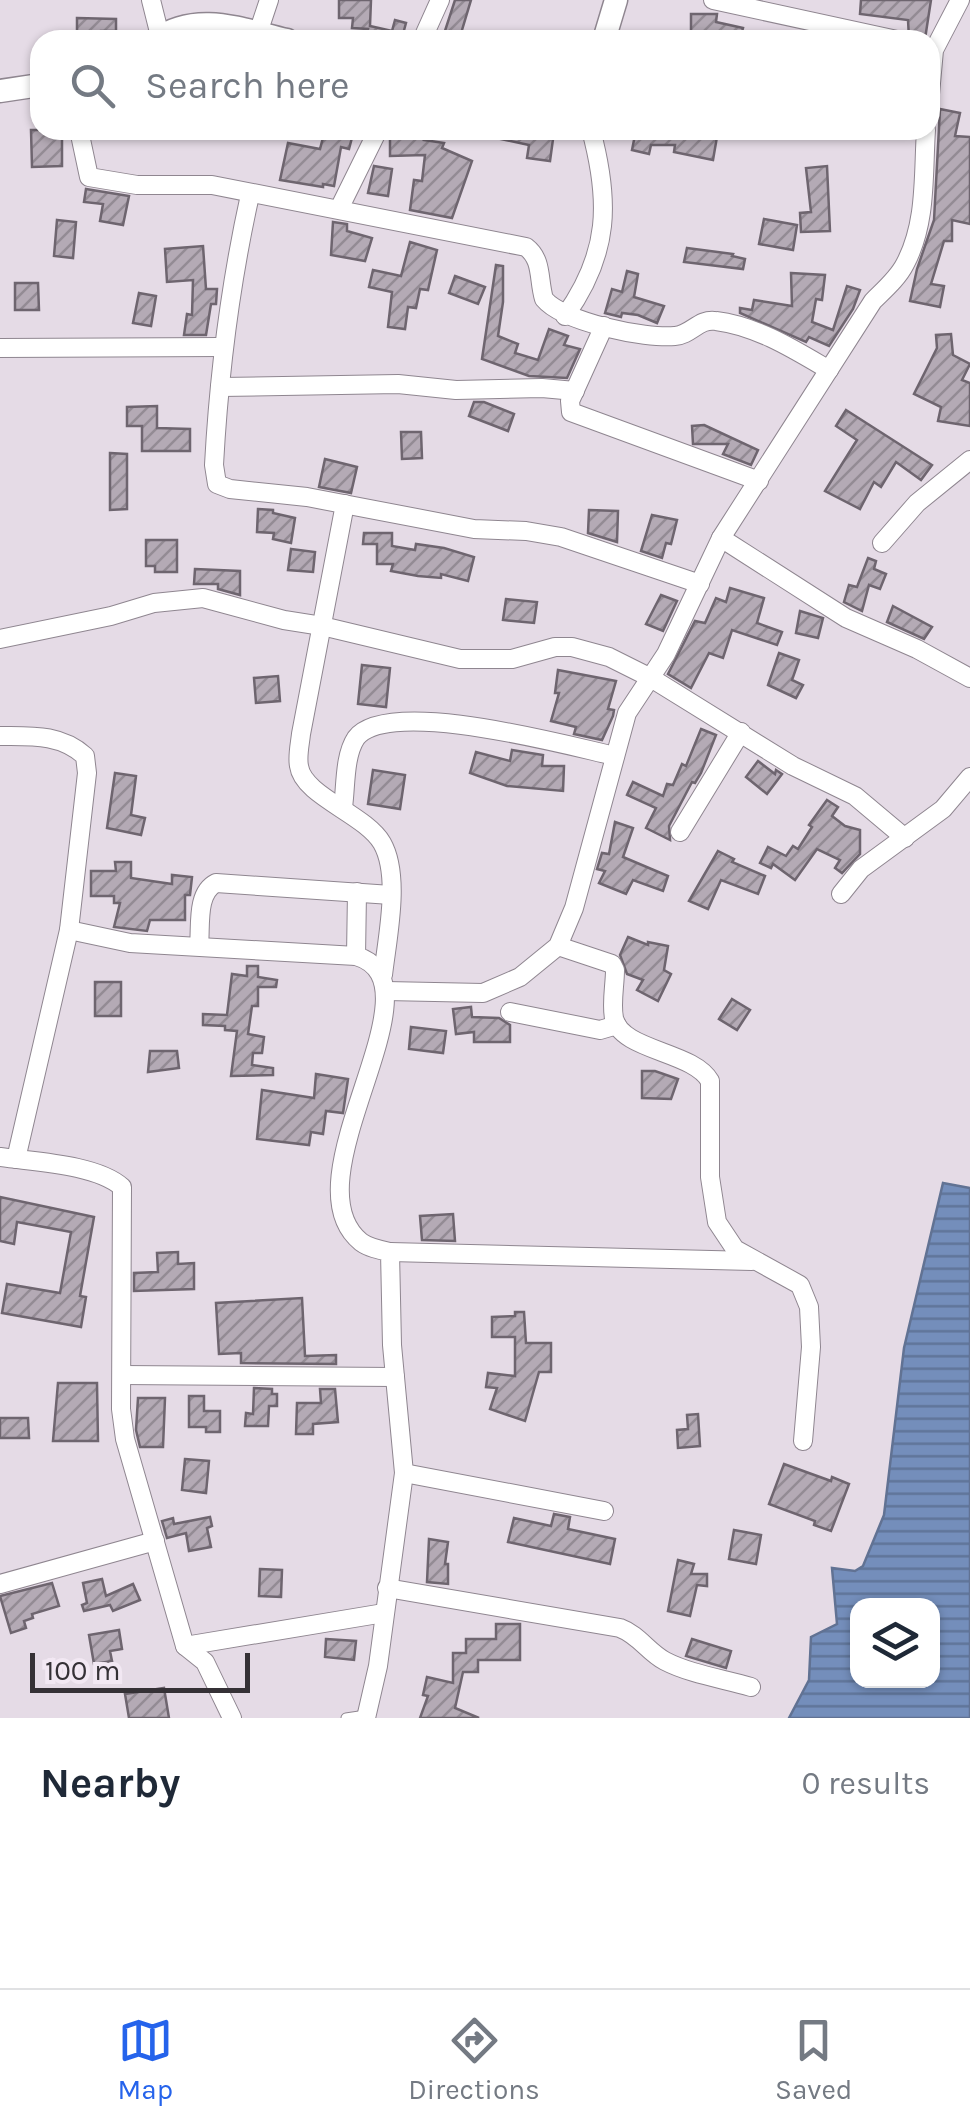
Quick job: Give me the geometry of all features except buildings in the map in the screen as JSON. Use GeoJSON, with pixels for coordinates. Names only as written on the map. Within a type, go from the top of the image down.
{"type":"FeatureCollection","features":[{"type":"Feature","properties":{"kind":"street"},"geometry":{"type":"LineString","coordinates":[[152,0],[157,30]]}},
{"type":"Feature","properties":{"kind":"street"},"geometry":{"type":"LineString","coordinates":[[259,30],[269,0]]}},
{"type":"Feature","properties":{"kind":"street"},"geometry":{"type":"LineString","coordinates":[[426,30],[440,0]]}},
{"type":"Feature","properties":{"kind":"street"},"geometry":{"type":"LineString","coordinates":[[607,30],[616,0]]}},
{"type":"Feature","properties":{"kind":"street"},"geometry":{"type":"LineString","coordinates":[[713,0],[851,30]]}},
{"type":"Feature","properties":{"kind":"street"},"geometry":{"type":"LineString","coordinates":[[940,36],[960,0]]}},
{"type":"Feature","properties":{"kind":"street"},"geometry":{"type":"LineString","coordinates":[[950,20],[970,23]]}},
{"type":"Feature","properties":{"kind":"street"},"geometry":{"type":"LineString","coordinates":[[176,30],[204,22],[243,30]]}},
{"type":"Feature","properties":{"kind":"street"},"geometry":{"type":"LineString","coordinates":[[0,90],[30,86]]}},
{"type":"Feature","properties":{"kind":"street"},"geometry":{"type":"LineString","coordinates":[[81,140],[89,177],[137,185],[212,185],[526,247],[536,254],[544,299],[565,316],[604,326],[678,336],[700,324],[718,321],[788,345],[828,370]]}},
{"type":"Feature","properties":{"kind":"street"},"geometry":{"type":"LineString","coordinates":[[340,209],[373,140]]}},
{"type":"Feature","properties":{"kind":"street"},"geometry":{"type":"LineString","coordinates":[[565,316],[588,278],[606,212],[593,140]]}},
{"type":"Feature","properties":{"kind":"street"},"geometry":{"type":"LineString","coordinates":[[384,983],[484,993],[520,977],[558,946],[574,908],[626,713],[652,678],[721,538],[874,301],[904,267],[920,214],[926,178],[926,140]]}},
{"type":"Feature","properties":{"kind":"street"},"geometry":{"type":"LineString","coordinates":[[250,195],[222,347],[214,465],[217,484],[230,490],[345,504],[474,530],[526,530],[562,537],[700,584]]}},
{"type":"Feature","properties":{"kind":"street"},"geometry":{"type":"LineString","coordinates":[[604,326],[574,392],[570,406],[576,414],[760,482]]}},
{"type":"Feature","properties":{"kind":"street"},"geometry":{"type":"LineString","coordinates":[[0,348],[222,347]]}},
{"type":"Feature","properties":{"kind":"street"},"geometry":{"type":"LineString","coordinates":[[220,387],[398,384],[456,390],[542,388],[574,392]]}},
{"type":"Feature","properties":{"kind":"street"},"geometry":{"type":"LineString","coordinates":[[882,543],[917,503],[970,460]]}},
{"type":"Feature","properties":{"kind":"street"},"geometry":{"type":"LineString","coordinates":[[345,504],[300,734],[298,769],[307,784],[366,824],[382,844],[390,866],[378,1042],[347,1142],[337,1191],[349,1229],[364,1244],[390,1252],[758,1260]]}},
{"type":"Feature","properties":{"kind":"street"},"geometry":{"type":"LineString","coordinates":[[721,538],[846,618],[917,648],[970,678]]}},
{"type":"Feature","properties":{"kind":"street"},"geometry":{"type":"LineString","coordinates":[[0,639],[154,603],[203,598],[460,659],[512,659],[556,647],[572,647],[609,657],[652,678],[793,766],[855,796],[906,838]]}},
{"type":"Feature","properties":{"kind":"street"},"geometry":{"type":"LineString","coordinates":[[344,807],[352,746],[361,733],[384,723],[493,728],[615,756]]}},
{"type":"Feature","properties":{"kind":"street"},"geometry":{"type":"LineString","coordinates":[[680,832],[741,732]]}},
{"type":"Feature","properties":{"kind":"street"},"geometry":{"type":"LineString","coordinates":[[0,736],[70,742],[86,756],[84,816],[69,930],[8,1158],[83,1170],[122,1186],[122,1424],[184,1646],[205,1662],[232,1718]]}},
{"type":"Feature","properties":{"kind":"street"},"geometry":{"type":"LineString","coordinates":[[840,894],[861,868],[943,809],[970,777]]}},
{"type":"Feature","properties":{"kind":"street"},"geometry":{"type":"LineString","coordinates":[[199,946],[203,897],[207,888],[216,883],[391,895]]}},
{"type":"Feature","properties":{"kind":"street"},"geometry":{"type":"LineString","coordinates":[[356,956],[357,892]]}},
{"type":"Feature","properties":{"kind":"street"},"geometry":{"type":"LineString","coordinates":[[69,930],[130,943],[356,956],[374,962],[384,983]]}},
{"type":"Feature","properties":{"kind":"street"},"geometry":{"type":"LineString","coordinates":[[558,946],[612,964],[617,1025],[630,1037],[705,1072],[712,1093],[712,1208],[724,1237],[735,1249],[800,1285],[809,1307],[811,1347],[803,1441]]}},
{"type":"Feature","properties":{"kind":"street"},"geometry":{"type":"LineString","coordinates":[[510,1012],[600,1030],[617,1025]]}},
{"type":"Feature","properties":{"kind":"street"},"geometry":{"type":"LineString","coordinates":[[366,1716],[378,1666],[404,1473],[390,1252]]}},
{"type":"Feature","properties":{"kind":"street"},"geometry":{"type":"LineString","coordinates":[[122,1375],[395,1377]]}},
{"type":"Feature","properties":{"kind":"street"},"geometry":{"type":"LineString","coordinates":[[404,1473],[604,1512]]}},
{"type":"Feature","properties":{"kind":"street"},"geometry":{"type":"LineString","coordinates":[[0,1584],[155,1541]]}},
{"type":"Feature","properties":{"kind":"street"},"geometry":{"type":"LineString","coordinates":[[387,1588],[620,1628],[631,1632],[662,1659],[751,1687]]}},
{"type":"Feature","properties":{"kind":"street"},"geometry":{"type":"LineString","coordinates":[[184,1646],[384,1613]]}},
{"type":"Feature","properties":{"kind":"lane"},"geometry":{"type":"LineString","coordinates":[[346,1718],[366,1716]]}},
{"type":"Feature","properties":{"kind":"water"},"geometry":{"type":"Polygon","coordinates":[[[943,1183],[970,1188],[970,1718],[789,1718],[809,1680],[811,1637],[837,1624],[832,1568],[855,1571],[863,1566],[884,1515],[904,1348],[943,1183]]]}}]}
